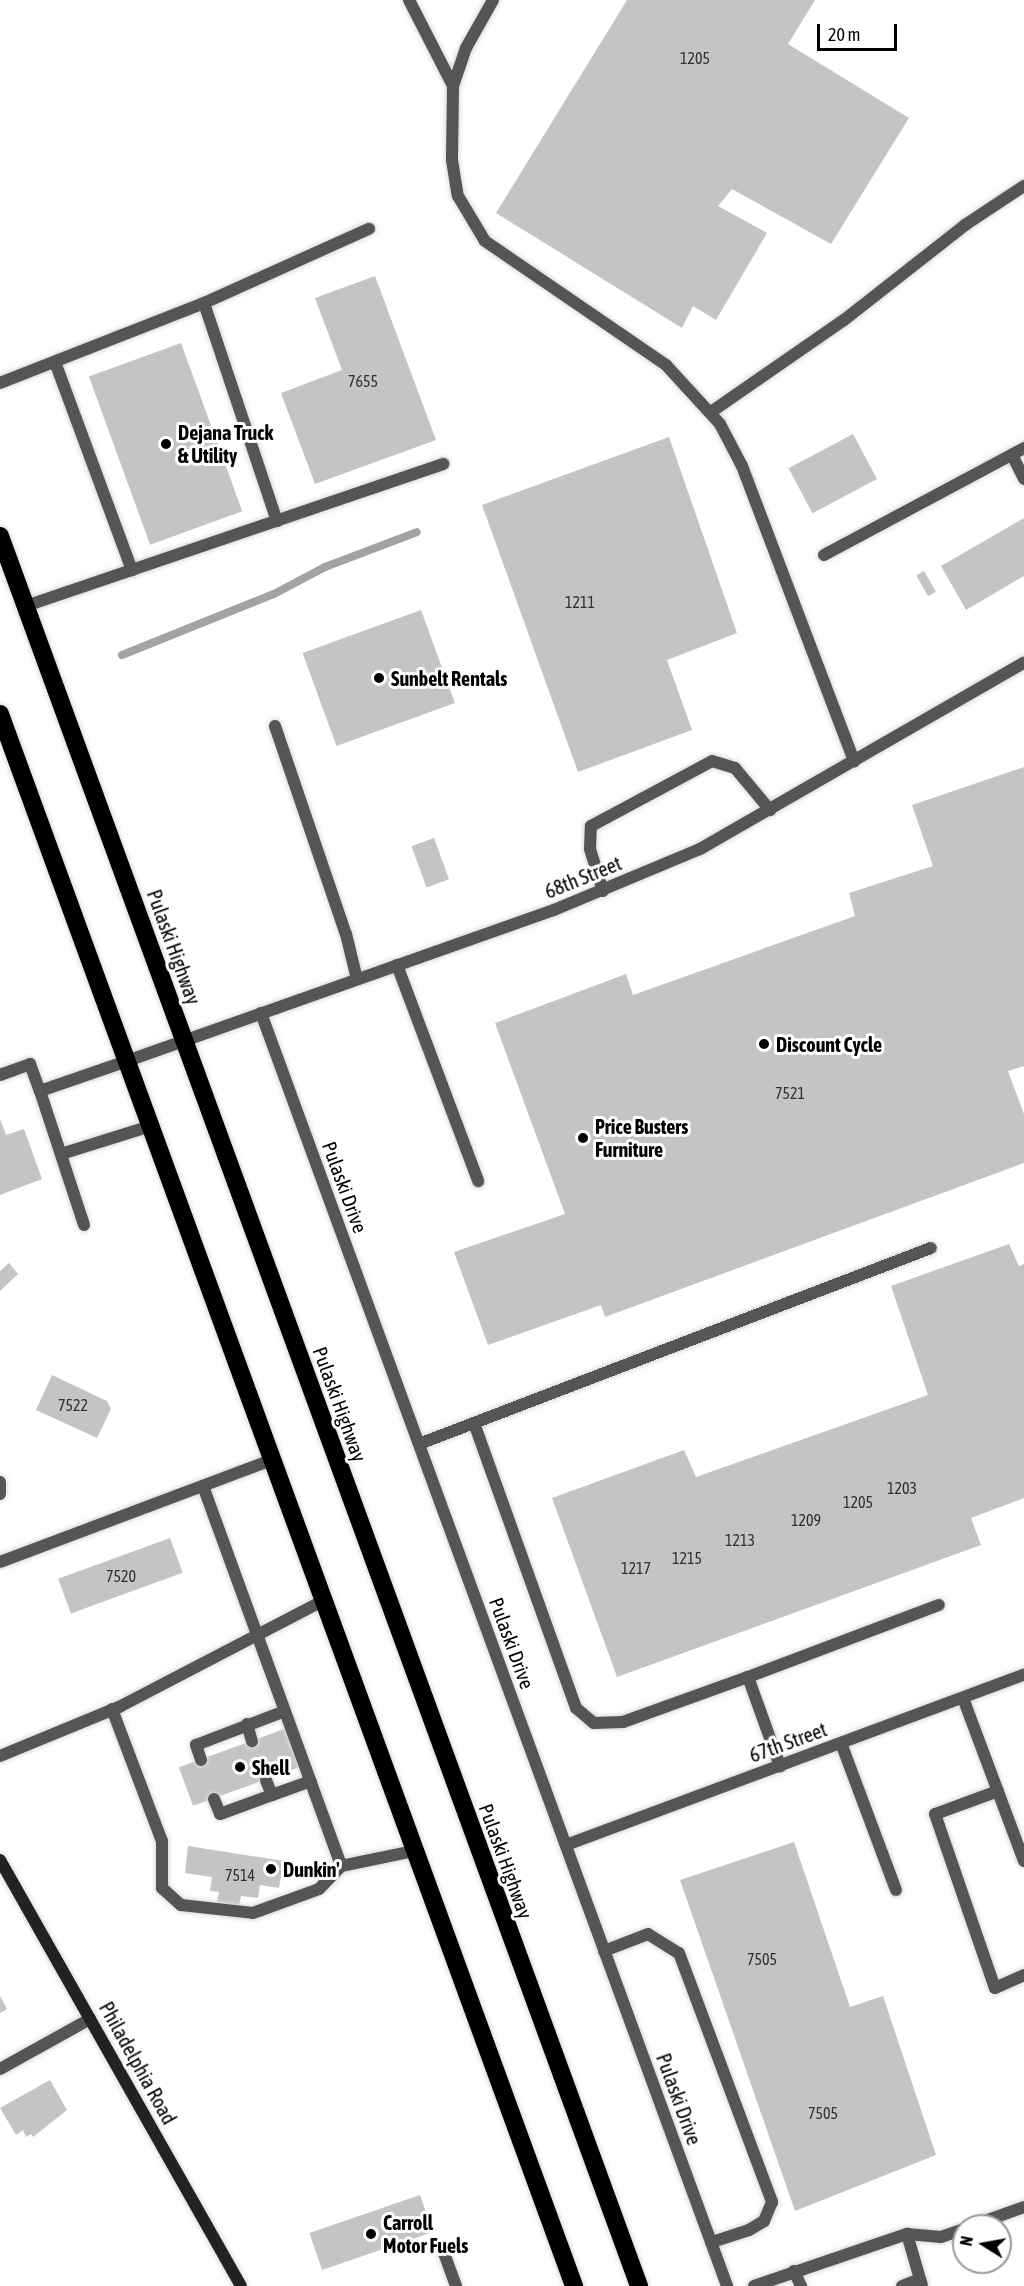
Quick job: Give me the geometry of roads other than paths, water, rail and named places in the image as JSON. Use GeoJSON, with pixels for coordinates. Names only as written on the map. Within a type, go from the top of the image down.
{"type":"FeatureCollection","features":[{"type":"Feature","properties":{"kind":"highway","name":"Pulaski Highway"},"geometry":{"type":"LineString","coordinates":[[0,536],[639,2286]]}},
{"type":"Feature","properties":{"kind":"highway"},"geometry":{"type":"LineString","coordinates":[[0,714],[574,2286]]}},
{"type":"Feature","properties":{"kind":"main road","name":"Philadelphia Road"},"geometry":{"type":"LineString","coordinates":[[0,1860],[241,2286]]}},
{"type":"Feature","properties":{"kind":"street"},"geometry":{"type":"LineString","coordinates":[[409,0],[453,86]]}},
{"type":"Feature","properties":{"kind":"street"},"geometry":{"type":"LineString","coordinates":[[493,0],[466,48],[453,86],[452,160],[458,196],[485,241],[666,365],[711,412],[742,466],[855,761]]}},
{"type":"Feature","properties":{"kind":"street"},"geometry":{"type":"LineString","coordinates":[[711,412],[844,320],[964,225],[1024,186]]}},
{"type":"Feature","properties":{"kind":"street"},"geometry":{"type":"LineString","coordinates":[[0,383],[204,303],[369,228]]}},
{"type":"Feature","properties":{"kind":"street"},"geometry":{"type":"LineString","coordinates":[[204,303],[277,521]]}},
{"type":"Feature","properties":{"kind":"street"},"geometry":{"type":"LineString","coordinates":[[55,362],[132,570]]}},
{"type":"Feature","properties":{"kind":"street"},"geometry":{"type":"LineString","coordinates":[[824,555],[1024,448]]}},
{"type":"Feature","properties":{"kind":"street"},"geometry":{"type":"LineString","coordinates":[[1012,455],[1024,479]]}},
{"type":"Feature","properties":{"kind":"street"},"geometry":{"type":"LineString","coordinates":[[26,606],[444,464]]}},
{"type":"Feature","properties":{"kind":"street","name":"68th Street"},"geometry":{"type":"LineString","coordinates":[[40,1091],[603,891],[700,849],[1024,663]]}},
{"type":"Feature","properties":{"kind":"street"},"geometry":{"type":"LineString","coordinates":[[275,726],[346,934],[357,979]]}},
{"type":"Feature","properties":{"kind":"street"},"geometry":{"type":"LineString","coordinates":[[603,891],[590,849],[591,825],[712,761],[735,768],[770,810]]}},
{"type":"Feature","properties":{"kind":"street"},"geometry":{"type":"LineString","coordinates":[[398,965],[478,1181]]}},
{"type":"Feature","properties":{"kind":"street","name":"Pulaski Drive"},"geometry":{"type":"LineString","coordinates":[[261,1013],[727,2286]]}},
{"type":"Feature","properties":{"kind":"street"},"geometry":{"type":"LineString","coordinates":[[0,1075],[30,1064],[84,1225]]}},
{"type":"Feature","properties":{"kind":"street"},"geometry":{"type":"LineString","coordinates":[[61,1154],[151,1126]]}},
{"type":"Feature","properties":{"kind":"street"},"geometry":{"type":"LineString","coordinates":[[419,1444],[931,1248]]}},
{"type":"Feature","properties":{"kind":"street"},"geometry":{"type":"LineString","coordinates":[[474,1423],[576,1708],[594,1722],[623,1722],[939,1605]]}},
{"type":"Feature","properties":{"kind":"street"},"geometry":{"type":"LineString","coordinates":[[0,1563],[272,1460]]}},
{"type":"Feature","properties":{"kind":"street"},"geometry":{"type":"LineString","coordinates":[[0,1482],[0,1494]]}},
{"type":"Feature","properties":{"kind":"street"},"geometry":{"type":"LineString","coordinates":[[203,1486],[341,1866]]}},
{"type":"Feature","properties":{"kind":"street"},"geometry":{"type":"LineString","coordinates":[[0,1756],[112,1709],[258,1637],[323,1601]]}},
{"type":"Feature","properties":{"kind":"street","name":"67th Street"},"geometry":{"type":"LineString","coordinates":[[566,1845],[1024,1675]]}},
{"type":"Feature","properties":{"kind":"street"},"geometry":{"type":"LineString","coordinates":[[748,1677],[780,1766]]}},
{"type":"Feature","properties":{"kind":"street"},"geometry":{"type":"LineString","coordinates":[[963,1698],[1024,1861]]}},
{"type":"Feature","properties":{"kind":"street"},"geometry":{"type":"LineString","coordinates":[[112,1709],[162,1841],[162,1888],[182,1905],[253,1913],[319,1889],[341,1866],[414,1851]]}},
{"type":"Feature","properties":{"kind":"street"},"geometry":{"type":"LineString","coordinates":[[201,1760],[196,1745],[285,1711]]}},
{"type":"Feature","properties":{"kind":"street"},"geometry":{"type":"LineString","coordinates":[[247,1724],[252,1741]]}},
{"type":"Feature","properties":{"kind":"street"},"geometry":{"type":"LineString","coordinates":[[841,1743],[896,1890]]}},
{"type":"Feature","properties":{"kind":"street"},"geometry":{"type":"LineString","coordinates":[[266,1780],[272,1795]]}},
{"type":"Feature","properties":{"kind":"street"},"geometry":{"type":"LineString","coordinates":[[214,1799],[220,1814],[311,1781]]}},
{"type":"Feature","properties":{"kind":"street"},"geometry":{"type":"LineString","coordinates":[[998,1791],[935,1814],[995,1988],[1024,1975]]}},
{"type":"Feature","properties":{"kind":"street"},"geometry":{"type":"LineString","coordinates":[[604,1951],[648,1934],[679,1953],[768,2191],[772,2202],[764,2221],[749,2230],[711,2242]]}},
{"type":"Feature","properties":{"kind":"street"},"geometry":{"type":"LineString","coordinates":[[0,2069],[90,2019]]}},
{"type":"Feature","properties":{"kind":"street"},"geometry":{"type":"LineString","coordinates":[[1003,2214],[1024,2206]]}},
{"type":"Feature","properties":{"kind":"street"},"geometry":{"type":"LineString","coordinates":[[754,2286],[907,2234],[941,2237],[952,2233]]}},
{"type":"Feature","properties":{"kind":"street"},"geometry":{"type":"LineString","coordinates":[[902,2286],[921,2283],[907,2234]]}},
{"type":"Feature","properties":{"kind":"street"},"geometry":{"type":"LineString","coordinates":[[444,2253],[456,2286]]}},
{"type":"Feature","properties":{"kind":"street"},"geometry":{"type":"LineString","coordinates":[[794,2271],[801,2286]]}},
{"type":"Feature","properties":{"kind":"waterway"},"geometry":{"type":"LineString","coordinates":[[122,655],[274,594],[325,567],[417,532]]}},
{"type":"Feature","properties":{"kind":"place","name":"Dejana Truck & Utility"},"geometry":{"type":"Point","coordinates":[166,444]}},
{"type":"Feature","properties":{"kind":"place","name":"Sunbelt Rentals"},"geometry":{"type":"Point","coordinates":[379,678]}},
{"type":"Feature","properties":{"kind":"place","name":"Discount Cycle"},"geometry":{"type":"Point","coordinates":[764,1044]}},
{"type":"Feature","properties":{"kind":"place","name":"Price Busters Furniture"},"geometry":{"type":"Point","coordinates":[583,1138]}},
{"type":"Feature","properties":{"kind":"place","name":"Shell"},"geometry":{"type":"Point","coordinates":[240,1767]}},
{"type":"Feature","properties":{"kind":"place","name":"Dunkin'"},"geometry":{"type":"Point","coordinates":[271,1869]}},
{"type":"Feature","properties":{"kind":"place","name":"Carroll Motor Fuels"},"geometry":{"type":"Point","coordinates":[371,2234]}}]}
